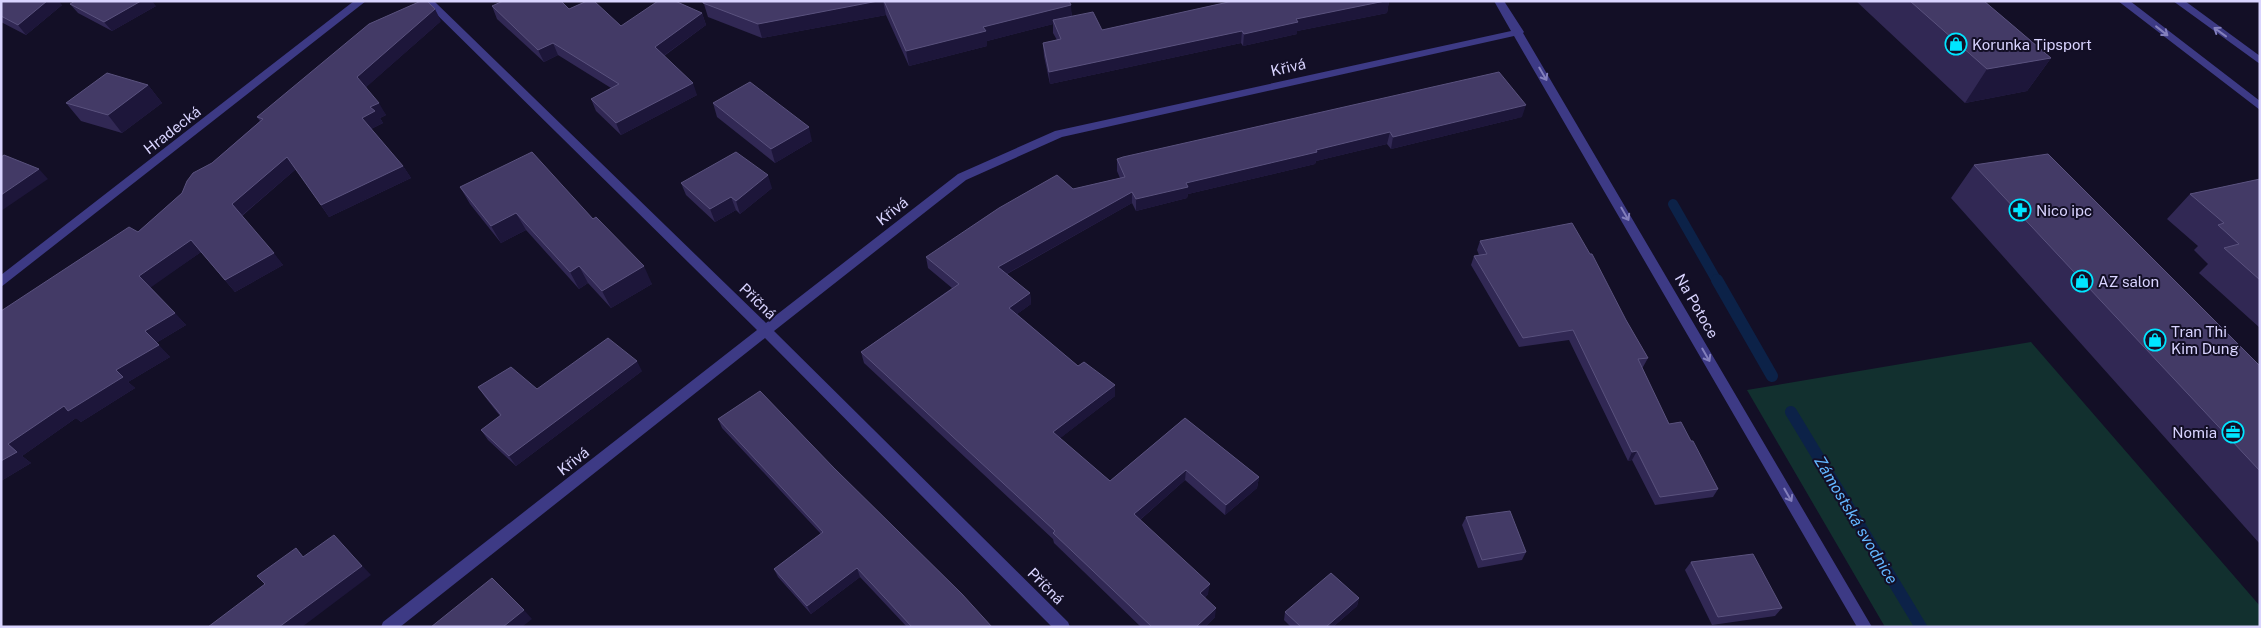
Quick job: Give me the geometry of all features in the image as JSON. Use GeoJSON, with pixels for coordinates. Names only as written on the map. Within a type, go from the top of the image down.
{"type":"FeatureCollection","features":[{"type":"Feature","properties":{"kind":"street","name":"Hradecká"},"geometry":{"type":"LineString","coordinates":[[1,282],[361,1]]}},
{"type":"Feature","properties":{"kind":"street","name":"Příčná"},"geometry":{"type":"LineString","coordinates":[[428,1],[765,330],[1063,627]]}},
{"type":"Feature","properties":{"kind":"street","name":"Na Potoce"},"geometry":{"type":"LineString","coordinates":[[1499,1],[1865,627]]}},
{"type":"Feature","properties":{"kind":"street"},"geometry":{"type":"LineString","coordinates":[[2123,1],[2260,107]]}},
{"type":"Feature","properties":{"kind":"street"},"geometry":{"type":"LineString","coordinates":[[2178,1],[2260,61]]}},
{"type":"Feature","properties":{"kind":"street","name":"Křivá"},"geometry":{"type":"LineString","coordinates":[[388,627],[962,177],[1059,134],[1518,32]]}},
{"type":"Feature","properties":{"kind":"green space"},"geometry":{"type":"Polygon","coordinates":[[[2031,342],[2260,606],[2260,627],[1885,627],[1747,390],[2031,342]]]}},
{"type":"Feature","properties":{"kind":"building"},"geometry":{"type":"Polygon","coordinates":[[[1,1],[47,1],[18,25],[1,16],[1,1]]]}},
{"type":"Feature","properties":{"kind":"building"},"geometry":{"type":"Polygon","coordinates":[[[75,1],[141,1],[104,22],[70,4],[75,1]]]}},
{"type":"Feature","properties":{"kind":"building"},"geometry":{"type":"Polygon","coordinates":[[[421,1],[427,1],[435,9],[357,77],[379,103],[370,107],[375,111],[362,118],[403,166],[321,205],[287,157],[232,204],[274,253],[225,280],[191,240],[139,276],[175,313],[145,331],[159,345],[116,370],[123,377],[68,411],[64,406],[8,444],[17,452],[1,461],[1,311],[129,227],[138,232],[182,193],[193,173],[212,163],[263,119],[257,117],[369,24],[421,1]]]}},
{"type":"Feature","properties":{"kind":"building"},"geometry":{"type":"Polygon","coordinates":[[[503,1],[561,1],[569,9],[587,1],[594,1],[621,26],[658,1],[675,1],[702,13],[655,47],[693,83],[616,123],[591,99],[619,84],[553,43],[538,50],[492,6],[503,1]]]}},
{"type":"Feature","properties":{"kind":"building"},"geometry":{"type":"Polygon","coordinates":[[[703,1],[878,1],[758,24],[703,3],[703,1]]]}},
{"type":"Feature","properties":{"kind":"building"},"geometry":{"type":"Polygon","coordinates":[[[884,1],[1069,1],[1071,5],[983,27],[986,31],[906,51],[884,1]]]}},
{"type":"Feature","properties":{"kind":"building"},"geometry":{"type":"Polygon","coordinates":[[[1233,1],[1385,1],[1296,19],[1298,22],[1244,34],[1242,31],[1049,72],[1043,43],[1061,39],[1053,20],[1093,12],[1102,30],[1233,1]]]}},
{"type":"Feature","properties":{"kind":"building"},"geometry":{"type":"Polygon","coordinates":[[[1910,1],[1984,1],[2051,58],[1987,69],[1910,1]]]}},
{"type":"Feature","properties":{"kind":"building"},"geometry":{"type":"Polygon","coordinates":[[[1499,72],[1526,105],[1393,137],[1390,132],[1316,150],[1317,152],[1186,183],[1188,187],[1136,199],[1132,192],[998,267],[1030,293],[1009,308],[1078,366],[1084,362],[1115,385],[1053,432],[1110,481],[1185,418],[1259,477],[1226,505],[1186,470],[1134,514],[1210,584],[1200,593],[1216,608],[1196,627],[1152,627],[1053,533],[1055,531],[861,352],[959,284],[926,257],[999,208],[1057,175],[1073,189],[1125,177],[1117,159],[1123,157],[1499,72]]]}},
{"type":"Feature","properties":{"kind":"building"},"geometry":{"type":"Polygon","coordinates":[[[107,73],[148,85],[108,115],[66,103],[107,73]]]}},
{"type":"Feature","properties":{"kind":"building"},"geometry":{"type":"Polygon","coordinates":[[[750,82],[809,127],[771,149],[713,103],[750,82]]]}},
{"type":"Feature","properties":{"kind":"building"},"geometry":{"type":"Polygon","coordinates":[[[532,152],[593,219],[596,217],[644,266],[602,291],[579,266],[570,272],[516,213],[491,226],[460,187],[532,152]]]}},
{"type":"Feature","properties":{"kind":"building"},"geometry":{"type":"Polygon","coordinates":[[[736,152],[768,175],[736,201],[731,197],[710,209],[681,183],[736,152]]]}},
{"type":"Feature","properties":{"kind":"building"},"geometry":{"type":"Polygon","coordinates":[[[2048,154],[2260,366],[2260,471],[1974,165],[2048,154]]]}},
{"type":"Feature","properties":{"kind":"building"},"geometry":{"type":"Polygon","coordinates":[[[4,155],[39,169],[1,195],[1,157],[4,155]]]}},
{"type":"Feature","properties":{"kind":"building"},"geometry":{"type":"Polygon","coordinates":[[[2260,179],[2260,280],[2224,248],[2239,244],[2218,225],[2224,223],[2190,194],[2260,179]]]}},
{"type":"Feature","properties":{"kind":"building"},"geometry":{"type":"Polygon","coordinates":[[[1572,223],[1590,254],[1592,254],[1648,358],[1638,359],[1669,424],[1681,422],[1718,489],[1660,497],[1637,451],[1632,452],[1573,330],[1523,338],[1474,256],[1487,254],[1480,241],[1572,223]]]}},
{"type":"Feature","properties":{"kind":"building"},"geometry":{"type":"Polygon","coordinates":[[[608,338],[637,361],[509,456],[481,430],[501,415],[478,387],[511,367],[537,389],[608,338]]]}},
{"type":"Feature","properties":{"kind":"building"},"geometry":{"type":"Polygon","coordinates":[[[760,391],[834,468],[962,594],[992,627],[912,627],[857,568],[807,606],[774,569],[823,532],[718,419],[760,391]]]}},
{"type":"Feature","properties":{"kind":"building"},"geometry":{"type":"Polygon","coordinates":[[[1510,511],[1526,552],[1482,560],[1466,517],[1510,511]]]}},
{"type":"Feature","properties":{"kind":"building"},"geometry":{"type":"Polygon","coordinates":[[[334,535],[362,566],[279,627],[208,627],[265,584],[257,576],[296,548],[303,557],[334,535]]]}},
{"type":"Feature","properties":{"kind":"building"},"geometry":{"type":"Polygon","coordinates":[[[1753,554],[1782,608],[1718,617],[1691,562],[1753,554]]]}},
{"type":"Feature","properties":{"kind":"building"},"geometry":{"type":"Polygon","coordinates":[[[1331,573],[1359,598],[1326,627],[1301,627],[1285,612],[1331,573]]]}},
{"type":"Feature","properties":{"kind":"building"},"geometry":{"type":"Polygon","coordinates":[[[492,578],[524,610],[503,627],[431,627],[492,578]]]}},
{"type":"Feature","properties":{"kind":"waterway","name":"Zámostská svodnice"},"geometry":{"type":"LineString","coordinates":[[1673,204],[1717,281]]}},
{"type":"Feature","properties":{"kind":"waterway","name":"Zámostská svodnice"},"geometry":{"type":"LineString","coordinates":[[1717,280],[1772,376]]}},
{"type":"Feature","properties":{"kind":"waterway","name":"Zámostská svodnice"},"geometry":{"type":"LineString","coordinates":[[1791,412],[1921,627]]}},
{"type":"Feature","properties":{"kind":"place","name":"Korunka Tipsport"},"geometry":{"type":"Point","coordinates":[1956,44]}},
{"type":"Feature","properties":{"kind":"place","name":"Nico ipc"},"geometry":{"type":"Point","coordinates":[2020,210]}},
{"type":"Feature","properties":{"kind":"place","name":"AZ salon"},"geometry":{"type":"Point","coordinates":[2082,281]}},
{"type":"Feature","properties":{"kind":"place","name":"Tran Thi Kim Dung"},"geometry":{"type":"Point","coordinates":[2155,340]}},
{"type":"Feature","properties":{"kind":"place","name":"Nomia"},"geometry":{"type":"Point","coordinates":[2233,432]}}]}
